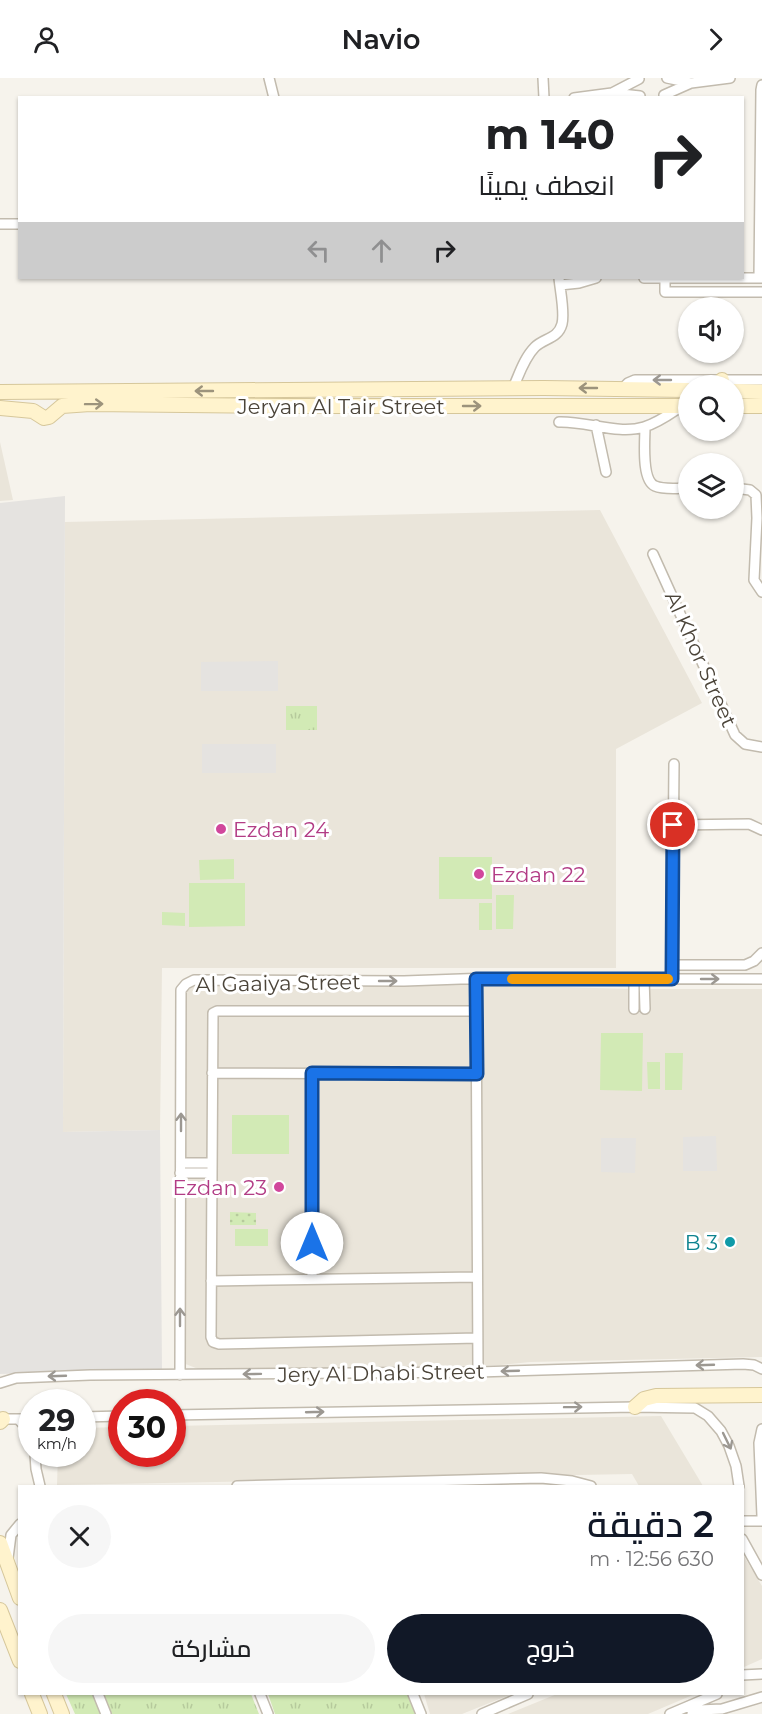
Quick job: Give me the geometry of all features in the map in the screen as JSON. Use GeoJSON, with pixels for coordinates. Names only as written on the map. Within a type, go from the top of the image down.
{"type":"FeatureCollection","features":[{"type":"Feature","properties":{"kind":"street"},"geometry":{"type":"LineString","coordinates":[[269,78],[274,96]]}},
{"type":"Feature","properties":{"kind":"street"},"geometry":{"type":"LineString","coordinates":[[543,78],[544,96]]}},
{"type":"Feature","properties":{"kind":"street"},"geometry":{"type":"LineString","coordinates":[[612,93],[640,78]]}},
{"type":"Feature","properties":{"kind":"street"},"geometry":{"type":"LineString","coordinates":[[640,78],[637,87],[641,96]]}},
{"type":"Feature","properties":{"kind":"street"},"geometry":{"type":"LineString","coordinates":[[662,96],[666,88],[665,78],[691,82],[730,78]]}},
{"type":"Feature","properties":{"kind":"street"},"geometry":{"type":"LineString","coordinates":[[662,96],[691,82]]}},
{"type":"Feature","properties":{"kind":"street"},"geometry":{"type":"LineString","coordinates":[[744,278],[761,278],[762,85]]}},
{"type":"Feature","properties":{"kind":"street"},"geometry":{"type":"LineString","coordinates":[[589,96],[612,93],[634,96]]}},
{"type":"Feature","properties":{"kind":"street"},"geometry":{"type":"LineString","coordinates":[[0,224],[18,224]]}},
{"type":"Feature","properties":{"kind":"street"},"geometry":{"type":"LineString","coordinates":[[513,388],[530,352],[560,330],[562,318],[560,281],[579,283],[593,279]]}},
{"type":"Feature","properties":{"kind":"street"},"geometry":{"type":"LineString","coordinates":[[664,279],[665,292],[762,292]]}},
{"type":"Feature","properties":{"kind":"street"},"geometry":{"type":"LineString","coordinates":[[623,388],[635,380],[678,381]]}},
{"type":"Feature","properties":{"kind":"street"},"geometry":{"type":"LineString","coordinates":[[744,381],[762,380]]}},
{"type":"Feature","properties":{"kind":"street","name":"Jeryan Al Tair Street"},"geometry":{"type":"LineString","coordinates":[[0,392],[513,388],[678,390]]}},
{"type":"Feature","properties":{"kind":"street"},"geometry":{"type":"LineString","coordinates":[[744,391],[762,392]]}},
{"type":"Feature","properties":{"kind":"street"},"geometry":{"type":"LineString","coordinates":[[51,392],[54,400],[52,413]]}},
{"type":"Feature","properties":{"kind":"street","name":"Jeryan Al Tair Street"},"geometry":{"type":"LineString","coordinates":[[0,408],[33,411],[44,418],[49,417],[62,406],[90,404],[678,406]]}},
{"type":"Feature","properties":{"kind":"street"},"geometry":{"type":"LineString","coordinates":[[744,406],[762,406]]}},
{"type":"Feature","properties":{"kind":"street"},"geometry":{"type":"LineString","coordinates":[[559,422],[577,422],[623,429],[645,427],[678,410]]}},
{"type":"Feature","properties":{"kind":"street"},"geometry":{"type":"LineString","coordinates":[[596,425],[606,472]]}},
{"type":"Feature","properties":{"kind":"street"},"geometry":{"type":"LineString","coordinates":[[645,427],[646,475],[651,483],[660,488],[678,488]]}},
{"type":"Feature","properties":{"kind":"street"},"geometry":{"type":"LineString","coordinates":[[744,489],[750,489],[756,495],[754,579],[762,592]]}},
{"type":"Feature","properties":{"kind":"street","name":"Al Khor Street"},"geometry":{"type":"LineString","coordinates":[[654,554],[735,735],[745,744],[762,747]]}},
{"type":"Feature","properties":{"kind":"street"},"geometry":{"type":"LineString","coordinates":[[672,979],[674,764]]}},
{"type":"Feature","properties":{"kind":"street"},"geometry":{"type":"LineString","coordinates":[[673,825],[749,824],[762,830]]}},
{"type":"Feature","properties":{"kind":"street"},"geometry":{"type":"LineString","coordinates":[[672,965],[745,965],[754,961],[762,953]]}},
{"type":"Feature","properties":{"kind":"street"},"geometry":{"type":"LineString","coordinates":[[634,978],[634,1009]]}},
{"type":"Feature","properties":{"kind":"street"},"geometry":{"type":"LineString","coordinates":[[644,978],[645,1009]]}},
{"type":"Feature","properties":{"kind":"street"},"geometry":{"type":"LineString","coordinates":[[476,979],[477,1372]]}},
{"type":"Feature","properties":{"kind":"street","name":"Al Gaaiya Street"},"geometry":{"type":"LineString","coordinates":[[180,1375],[181,990],[190,981],[762,979]]}},
{"type":"Feature","properties":{"kind":"street"},"geometry":{"type":"LineString","coordinates":[[476,1011],[217,1011],[212,1016],[211,1337],[217,1344],[477,1338]]}},
{"type":"Feature","properties":{"kind":"street"},"geometry":{"type":"LineString","coordinates":[[212,1073],[477,1074]]}},
{"type":"Feature","properties":{"kind":"street"},"geometry":{"type":"LineString","coordinates":[[312,1073],[312,1279]]}},
{"type":"Feature","properties":{"kind":"street"},"geometry":{"type":"LineString","coordinates":[[181,1163],[212,1168]]}},
{"type":"Feature","properties":{"kind":"street"},"geometry":{"type":"LineString","coordinates":[[180,1173],[212,1168]]}},
{"type":"Feature","properties":{"kind":"street"},"geometry":{"type":"LineString","coordinates":[[211,1281],[477,1277]]}},
{"type":"Feature","properties":{"kind":"street","name":"Jery Al Dhabi Street"},"geometry":{"type":"LineString","coordinates":[[0,1383],[16,1378],[130,1374],[477,1372],[743,1364],[754,1365],[762,1369]]}},
{"type":"Feature","properties":{"kind":"street","name":"Jery Al Dhabi Street"},"geometry":{"type":"LineString","coordinates":[[635,1407],[644,1399],[656,1396],[762,1395]]}},
{"type":"Feature","properties":{"kind":"street","name":"Jery Al Dhabi Street"},"geometry":{"type":"LineString","coordinates":[[186,1415],[695,1408],[708,1416],[721,1431],[734,1456],[739,1485]]}},
{"type":"Feature","properties":{"kind":"street"},"geometry":{"type":"LineString","coordinates":[[1,1420],[18,1419]]}},
{"type":"Feature","properties":{"kind":"street"},"geometry":{"type":"LineString","coordinates":[[762,1429],[759,1443],[762,1516]]}},
{"type":"Feature","properties":{"kind":"street"},"geometry":{"type":"LineString","coordinates":[[36,1467],[40,1485]]}},
{"type":"Feature","properties":{"kind":"street"},"geometry":{"type":"LineString","coordinates":[[342,1485],[541,1478],[587,1485]]}},
{"type":"Feature","properties":{"kind":"street"},"geometry":{"type":"LineString","coordinates":[[744,1521],[762,1521]]}},
{"type":"Feature","properties":{"kind":"street"},"geometry":{"type":"LineString","coordinates":[[7,1563],[11,1535],[18,1526]]}},
{"type":"Feature","properties":{"kind":"street"},"geometry":{"type":"LineString","coordinates":[[0,1543],[18,1593]]}},
{"type":"Feature","properties":{"kind":"street"},"geometry":{"type":"LineString","coordinates":[[744,1543],[762,1575]]}},
{"type":"Feature","properties":{"kind":"street"},"geometry":{"type":"LineString","coordinates":[[0,1610],[18,1656]]}},
{"type":"Feature","properties":{"kind":"street"},"geometry":{"type":"LineString","coordinates":[[744,1675],[762,1674]]}},
{"type":"Feature","properties":{"kind":"street"},"geometry":{"type":"LineString","coordinates":[[32,1695],[40,1714]]}},
{"type":"Feature","properties":{"kind":"street"},"geometry":{"type":"LineString","coordinates":[[54,1695],[62,1714]]}},
{"type":"Feature","properties":{"kind":"street"},"geometry":{"type":"LineString","coordinates":[[98,1695],[106,1714]]}},
{"type":"Feature","properties":{"kind":"street"},"geometry":{"type":"LineString","coordinates":[[260,1695],[268,1714]]}},
{"type":"Feature","properties":{"kind":"street"},"geometry":{"type":"LineString","coordinates":[[413,1695],[421,1714]]}},
{"type":"Feature","properties":{"kind":"street"},"geometry":{"type":"LineString","coordinates":[[483,1714],[526,1695]]}},
{"type":"Feature","properties":{"kind":"street"},"geometry":{"type":"LineString","coordinates":[[670,1714],[715,1695]]}},
{"type":"Feature","properties":{"kind":"street"},"geometry":{"type":"LineString","coordinates":[[692,1714],[700,1710],[709,1712],[722,1709],[762,1697]]}},
{"type":"Feature","properties":{"kind":"shaded area"},"geometry":{"type":"Polygon","coordinates":[[[0,442],[13,500],[0,501],[0,442]]]}},
{"type":"Feature","properties":{"kind":"shaded area"},"geometry":{"type":"Polygon","coordinates":[[[65,496],[63,1132],[160,1130],[162,1369],[0,1374],[0,503],[65,496]]]}},
{"type":"Feature","properties":{"kind":"shaded area"},"geometry":{"type":"Polygon","coordinates":[[[600,510],[702,703],[616,749],[616,968],[162,968],[160,1130],[63,1132],[65,522],[600,510]]]}},
{"type":"Feature","properties":{"kind":"shaded area"},"geometry":{"type":"Polygon","coordinates":[[[278,661],[278,691],[201,691],[201,662],[278,661]]]}},
{"type":"Feature","properties":{"kind":"shaded area"},"geometry":{"type":"Polygon","coordinates":[[[202,744],[276,744],[276,773],[202,773],[202,744]]]}},
{"type":"Feature","properties":{"kind":"shaded area"},"geometry":{"type":"Polygon","coordinates":[[[195,984],[762,989],[762,1357],[206,1372],[183,1363],[185,993],[195,984]]]}},
{"type":"Feature","properties":{"kind":"shaded area"},"geometry":{"type":"Polygon","coordinates":[[[716,1136],[717,1171],[683,1171],[683,1137],[716,1136]]]}},
{"type":"Feature","properties":{"kind":"shaded area"},"geometry":{"type":"Polygon","coordinates":[[[601,1138],[636,1138],[635,1173],[601,1172],[601,1138]]]}},
{"type":"Feature","properties":{"kind":"shaded area"},"geometry":{"type":"Polygon","coordinates":[[[661,1416],[702,1485],[638,1485],[632,1474],[57,1485],[58,1467],[96,1467],[96,1428],[108,1427],[108,1467],[186,1467],[186,1426],[661,1416]]]}},
{"type":"Feature","properties":{"kind":"shaded area"},"geometry":{"type":"Polygon","coordinates":[[[744,1556],[762,1586],[762,1659],[744,1667],[744,1556]]]}},
{"type":"Feature","properties":{"kind":"shaded area"},"geometry":{"type":"Polygon","coordinates":[[[424,1695],[510,1695],[462,1714],[430,1714],[424,1695]]]}},
{"type":"Feature","properties":{"kind":"shaded area"},"geometry":{"type":"Polygon","coordinates":[[[555,1695],[693,1695],[648,1714],[508,1714],[555,1695]]]}},
{"type":"Feature","properties":{"kind":"green space"},"geometry":{"type":"Polygon","coordinates":[[[286,706],[317,706],[317,730],[286,730],[286,706]]]}},
{"type":"Feature","properties":{"kind":"green space"},"geometry":{"type":"Polygon","coordinates":[[[439,857],[492,857],[492,899],[439,899],[439,857]]]}},
{"type":"Feature","properties":{"kind":"green space"},"geometry":{"type":"Polygon","coordinates":[[[234,859],[234,879],[200,880],[199,860],[234,859]]]}},
{"type":"Feature","properties":{"kind":"green space"},"geometry":{"type":"Polygon","coordinates":[[[189,883],[245,883],[245,926],[189,927],[189,883]]]}},
{"type":"Feature","properties":{"kind":"green space"},"geometry":{"type":"Polygon","coordinates":[[[496,895],[514,895],[513,929],[496,929],[496,895]]]}},
{"type":"Feature","properties":{"kind":"green space"},"geometry":{"type":"Polygon","coordinates":[[[479,903],[492,903],[492,930],[479,930],[479,903]]]}},
{"type":"Feature","properties":{"kind":"green space"},"geometry":{"type":"Polygon","coordinates":[[[162,912],[185,913],[185,926],[162,925],[162,912]]]}},
{"type":"Feature","properties":{"kind":"green space"},"geometry":{"type":"Polygon","coordinates":[[[601,1033],[643,1033],[642,1091],[600,1090],[601,1033]]]}},
{"type":"Feature","properties":{"kind":"green space"},"geometry":{"type":"Polygon","coordinates":[[[665,1053],[683,1053],[682,1090],[665,1090],[665,1053]]]}},
{"type":"Feature","properties":{"kind":"green space"},"geometry":{"type":"Polygon","coordinates":[[[647,1062],[660,1062],[660,1089],[648,1089],[647,1062]]]}},
{"type":"Feature","properties":{"kind":"green space"},"geometry":{"type":"Polygon","coordinates":[[[232,1115],[289,1115],[289,1154],[232,1154],[232,1115]]]}},
{"type":"Feature","properties":{"kind":"green space"},"geometry":{"type":"Polygon","coordinates":[[[230,1212],[256,1213],[256,1225],[230,1225],[230,1212]]]}},
{"type":"Feature","properties":{"kind":"green space"},"geometry":{"type":"Polygon","coordinates":[[[235,1229],[268,1229],[268,1246],[235,1246],[235,1229]]]}},
{"type":"Feature","properties":{"kind":"green space"},"geometry":{"type":"Polygon","coordinates":[[[66,1695],[251,1695],[259,1714],[75,1714],[66,1695]]]}},
{"type":"Feature","properties":{"kind":"green space"},"geometry":{"type":"Polygon","coordinates":[[[268,1695],[408,1695],[415,1714],[275,1714],[268,1695]]]}},
{"type":"Feature","properties":{"kind":"slow traffic"},"geometry":{"type":"LineString","coordinates":[[512,979],[668,979]]}},
{"type":"Feature","properties":{"kind":"place","name":"Ezdan 24"},"geometry":{"type":"Point","coordinates":[221,829]}},
{"type":"Feature","properties":{"kind":"place","name":"Ezdan 22"},"geometry":{"type":"Point","coordinates":[479,874]}},
{"type":"Feature","properties":{"kind":"place","name":"Ezdan 23"},"geometry":{"type":"Point","coordinates":[279,1187]}},
{"type":"Feature","properties":{"kind":"place","name":"B 3"},"geometry":{"type":"Point","coordinates":[730,1242]}},
{"type":"Feature","properties":{"kind":"route"},"geometry":{"type":"LineString","coordinates":[[312,1243],[312,1073],[477,1074],[476,979],[672,979],[673,825]]}}]}
